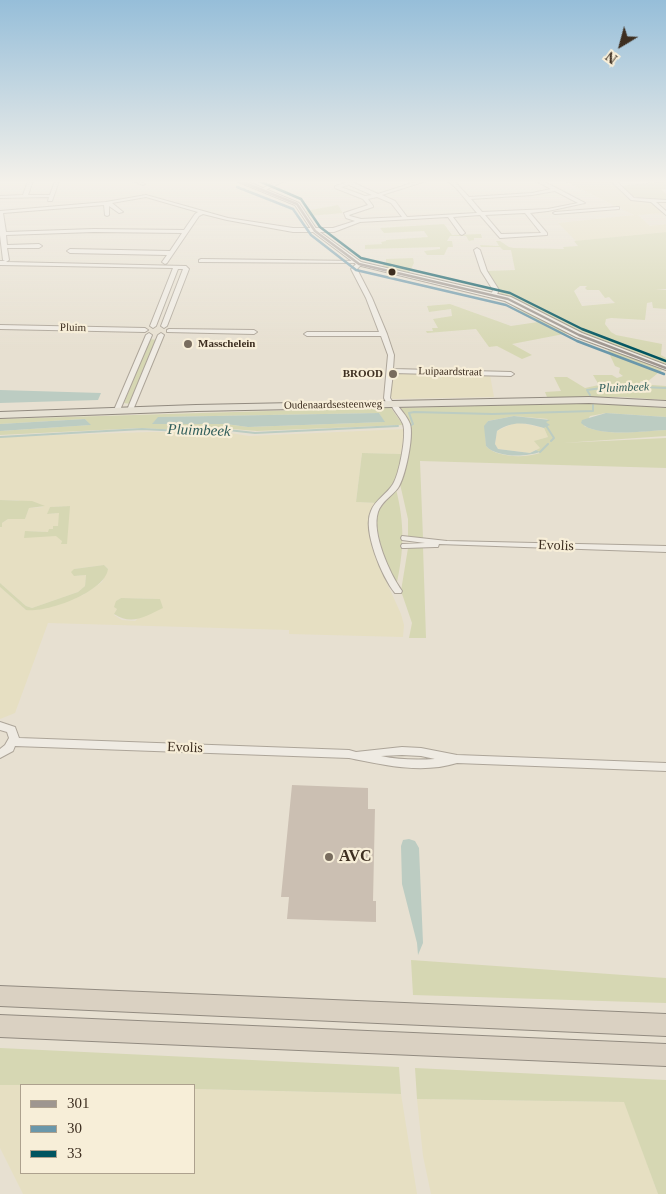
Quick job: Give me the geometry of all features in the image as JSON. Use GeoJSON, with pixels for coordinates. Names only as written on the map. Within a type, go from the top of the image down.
{"type":"FeatureCollection","features":[{"type":"Feature","properties":{"kind":"highway"},"geometry":{"type":"LineString","coordinates":[[0,996],[666,1025]]}},
{"type":"Feature","properties":{"kind":"highway"},"geometry":{"type":"LineString","coordinates":[[0,1026],[666,1055]]}},
{"type":"Feature","properties":{"kind":"main road"},"geometry":{"type":"LineString","coordinates":[[323,237],[357,263],[492,292],[530,309],[579,335],[666,368]]}},
{"type":"Feature","properties":{"kind":"main road","name":"Oudenaardsesteenweg"},"geometry":{"type":"LineString","coordinates":[[0,415],[391,403],[589,400],[666,404]]}},
{"type":"Feature","properties":{"kind":"street"},"geometry":{"type":"LineString","coordinates":[[4,237],[6,260]]}},
{"type":"Feature","properties":{"kind":"street"},"geometry":{"type":"LineString","coordinates":[[165,262],[182,237]]}},
{"type":"Feature","properties":{"kind":"street"},"geometry":{"type":"LineString","coordinates":[[4,247],[39,246]]}},
{"type":"Feature","properties":{"kind":"street"},"geometry":{"type":"LineString","coordinates":[[477,250],[492,292]]}},
{"type":"Feature","properties":{"kind":"street"},"geometry":{"type":"LineString","coordinates":[[70,251],[171,253]]}},
{"type":"Feature","properties":{"kind":"street"},"geometry":{"type":"LineString","coordinates":[[201,261],[357,263],[354,269],[369,298],[391,356],[387,398],[408,428],[398,482],[375,510],[373,518],[379,549],[386,571],[398,591]]}},
{"type":"Feature","properties":{"kind":"street"},"geometry":{"type":"LineString","coordinates":[[0,263],[182,267],[186,269],[166,328],[161,335],[130,410]]}},
{"type":"Feature","properties":{"kind":"street"},"geometry":{"type":"LineString","coordinates":[[117,410],[147,332],[153,326],[176,267]]}},
{"type":"Feature","properties":{"kind":"street"},"geometry":{"type":"LineString","coordinates":[[153,326],[254,332]]}},
{"type":"Feature","properties":{"kind":"street","name":"Pluim"},"geometry":{"type":"LineString","coordinates":[[0,327],[147,332],[161,335]]}},
{"type":"Feature","properties":{"kind":"street"},"geometry":{"type":"LineString","coordinates":[[307,334],[384,334]]}},
{"type":"Feature","properties":{"kind":"street","name":"Luipaardstraat"},"geometry":{"type":"LineString","coordinates":[[390,371],[511,374]]}},
{"type":"Feature","properties":{"kind":"street","name":"Evolis"},"geometry":{"type":"LineString","coordinates":[[405,542],[666,549]]}},
{"type":"Feature","properties":{"kind":"street"},"geometry":{"type":"LineString","coordinates":[[0,726],[11,730],[14,738],[9,748],[0,754]]}},
{"type":"Feature","properties":{"kind":"street","name":"Evolis"},"geometry":{"type":"LineString","coordinates":[[13,742],[356,755],[394,763],[411,764],[451,762],[457,758],[666,767]]}},
{"type":"Feature","properties":{"kind":"shaded area"},"geometry":{"type":"Polygon","coordinates":[[[572,237],[619,237],[576,241],[572,237]]]}},
{"type":"Feature","properties":{"kind":"shaded area"},"geometry":{"type":"Polygon","coordinates":[[[394,372],[490,375],[494,397],[392,399],[390,392],[394,372]]]}},
{"type":"Feature","properties":{"kind":"shaded area"},"geometry":{"type":"Polygon","coordinates":[[[0,390],[101,393],[98,400],[0,403],[0,390]]]}},
{"type":"Feature","properties":{"kind":"shaded area"},"geometry":{"type":"Polygon","coordinates":[[[379,413],[385,422],[248,427],[226,424],[152,424],[158,417],[379,413]]]}},
{"type":"Feature","properties":{"kind":"shaded area"},"geometry":{"type":"Polygon","coordinates":[[[606,413],[666,417],[666,430],[609,432],[588,428],[581,423],[582,420],[606,413]]]}},
{"type":"Feature","properties":{"kind":"shaded area"},"geometry":{"type":"Polygon","coordinates":[[[514,416],[550,420],[546,422],[550,425],[544,428],[520,424],[509,425],[497,431],[495,444],[498,449],[530,453],[536,450],[540,452],[527,455],[512,455],[497,453],[486,446],[484,426],[488,421],[514,416]]]}},
{"type":"Feature","properties":{"kind":"shaded area"},"geometry":{"type":"Polygon","coordinates":[[[85,419],[91,425],[0,431],[0,424],[85,419]]]}},
{"type":"Feature","properties":{"kind":"shaded area"},"geometry":{"type":"Polygon","coordinates":[[[516,422],[544,428],[548,437],[535,441],[540,448],[530,453],[498,449],[495,444],[497,431],[516,422]]]}},
{"type":"Feature","properties":{"kind":"shaded area"},"geometry":{"type":"Polygon","coordinates":[[[405,429],[401,454],[362,453],[356,502],[378,503],[369,516],[371,527],[382,572],[401,614],[404,625],[403,637],[289,634],[289,630],[48,623],[15,713],[0,719],[0,587],[26,610],[39,609],[83,595],[102,582],[108,569],[104,565],[74,569],[74,576],[86,575],[85,586],[78,592],[32,608],[26,606],[0,583],[0,528],[2,523],[8,519],[25,519],[29,508],[44,507],[17,500],[0,500],[0,437],[150,432],[223,432],[249,436],[405,429]],[[70,506],[50,507],[48,514],[59,513],[60,516],[58,526],[49,532],[25,531],[56,536],[70,506]],[[121,598],[116,601],[117,609],[114,615],[122,620],[135,621],[160,599],[121,598]]]}},
{"type":"Feature","properties":{"kind":"shaded area"},"geometry":{"type":"Polygon","coordinates":[[[403,840],[415,841],[419,848],[423,943],[418,955],[417,943],[402,884],[401,846],[403,840]]]}},
{"type":"Feature","properties":{"kind":"shaded area"},"geometry":{"type":"Polygon","coordinates":[[[0,1085],[20,1085],[20,1174],[195,1174],[195,1089],[401,1094],[417,1194],[23,1194],[0,1148],[0,1085]]]}},
{"type":"Feature","properties":{"kind":"shaded area"},"geometry":{"type":"Polygon","coordinates":[[[417,1099],[625,1102],[658,1194],[431,1194],[423,1156],[417,1099]]]}},
{"type":"Feature","properties":{"kind":"green space"},"geometry":{"type":"Polygon","coordinates":[[[450,237],[447,241],[452,241],[453,247],[448,247],[444,255],[427,255],[424,251],[440,249],[440,247],[365,249],[365,245],[382,244],[381,242],[386,240],[450,237]]]}},
{"type":"Feature","properties":{"kind":"green space"},"geometry":{"type":"Polygon","coordinates":[[[466,237],[482,237],[482,238],[474,238],[474,240],[469,241],[466,237]]]}},
{"type":"Feature","properties":{"kind":"green space"},"geometry":{"type":"Polygon","coordinates":[[[618,237],[666,237],[666,289],[656,289],[666,290],[666,309],[653,308],[652,302],[647,303],[645,320],[611,318],[606,319],[605,324],[616,335],[662,344],[661,355],[666,358],[666,366],[599,343],[501,295],[487,271],[515,270],[511,250],[503,250],[500,247],[481,247],[480,245],[499,246],[496,241],[500,241],[514,248],[564,249],[563,247],[578,246],[574,241],[618,237]],[[580,286],[574,291],[582,306],[615,303],[609,297],[605,298],[599,290],[587,290],[585,288],[587,286],[580,286]]]}},
{"type":"Feature","properties":{"kind":"green space"},"geometry":{"type":"Polygon","coordinates":[[[413,258],[414,263],[408,275],[380,268],[386,263],[386,259],[413,258]]]}},
{"type":"Feature","properties":{"kind":"green space"},"geometry":{"type":"Polygon","coordinates":[[[450,304],[511,326],[538,322],[514,307],[518,306],[569,333],[512,344],[532,355],[522,359],[497,346],[489,347],[476,329],[427,333],[426,331],[433,331],[432,328],[438,328],[433,319],[452,316],[451,309],[429,312],[427,306],[450,304]]]}},
{"type":"Feature","properties":{"kind":"green space"},"geometry":{"type":"Polygon","coordinates":[[[150,339],[157,340],[131,404],[124,403],[150,339]]]}},
{"type":"Feature","properties":{"kind":"green space"},"geometry":{"type":"Polygon","coordinates":[[[609,349],[663,369],[647,382],[641,381],[639,384],[666,386],[666,400],[621,397],[547,397],[545,392],[561,391],[554,377],[567,377],[585,388],[599,385],[593,375],[612,375],[617,378],[623,376],[619,373],[620,368],[615,366],[608,351],[609,349]]]}},
{"type":"Feature","properties":{"kind":"green space"},"geometry":{"type":"Polygon","coordinates":[[[594,403],[666,408],[666,417],[606,413],[590,416],[584,426],[614,432],[666,430],[666,436],[562,443],[666,438],[666,468],[420,461],[423,538],[408,537],[408,519],[400,484],[410,428],[413,424],[407,424],[400,408],[594,403]],[[514,416],[488,421],[485,427],[486,446],[504,455],[527,456],[540,453],[536,450],[540,448],[534,441],[548,437],[544,428],[549,425],[545,422],[548,419],[514,416]]]}},
{"type":"Feature","properties":{"kind":"green space"},"geometry":{"type":"Polygon","coordinates":[[[391,408],[403,425],[257,431],[220,428],[180,430],[141,428],[0,435],[0,431],[90,425],[85,419],[0,424],[0,419],[391,408]],[[379,413],[159,417],[153,423],[226,424],[248,427],[384,422],[379,413]]]}},
{"type":"Feature","properties":{"kind":"green space"},"geometry":{"type":"Polygon","coordinates":[[[362,453],[401,454],[394,481],[378,503],[356,502],[362,453]]]}},
{"type":"Feature","properties":{"kind":"green space"},"geometry":{"type":"Polygon","coordinates":[[[396,489],[401,514],[402,538],[401,562],[396,587],[380,543],[376,514],[396,489]]]}},
{"type":"Feature","properties":{"kind":"green space"},"geometry":{"type":"Polygon","coordinates":[[[0,500],[32,501],[45,506],[29,508],[25,519],[8,519],[0,527],[0,500]]]}},
{"type":"Feature","properties":{"kind":"green space"},"geometry":{"type":"Polygon","coordinates":[[[70,506],[67,544],[61,544],[62,541],[56,536],[24,538],[25,531],[48,532],[49,529],[53,529],[53,526],[58,526],[59,513],[47,514],[50,507],[70,506]]]}},
{"type":"Feature","properties":{"kind":"green space"},"geometry":{"type":"Polygon","coordinates":[[[423,547],[426,638],[409,638],[412,623],[401,591],[408,548],[423,547]]]}},
{"type":"Feature","properties":{"kind":"green space"},"geometry":{"type":"Polygon","coordinates":[[[104,565],[108,569],[97,586],[74,599],[47,608],[26,610],[0,587],[0,583],[26,606],[32,608],[78,592],[85,586],[86,575],[74,576],[71,572],[74,569],[104,565]]]}},
{"type":"Feature","properties":{"kind":"green space"},"geometry":{"type":"Polygon","coordinates":[[[121,598],[160,599],[163,608],[139,618],[121,618],[114,614],[117,609],[114,607],[116,601],[121,598]]]}},
{"type":"Feature","properties":{"kind":"green space"},"geometry":{"type":"Polygon","coordinates":[[[411,960],[666,978],[666,1003],[413,995],[411,960]]]}},
{"type":"Feature","properties":{"kind":"green space"},"geometry":{"type":"Polygon","coordinates":[[[0,1048],[399,1067],[401,1094],[195,1089],[195,1084],[0,1085],[0,1048]]]}},
{"type":"Feature","properties":{"kind":"green space"},"geometry":{"type":"Polygon","coordinates":[[[415,1068],[666,1080],[666,1194],[658,1194],[624,1102],[417,1099],[415,1068]]]}},
{"type":"Feature","properties":{"kind":"building","name":"AVC"},"geometry":{"type":"Polygon","coordinates":[[[292,785],[368,788],[368,809],[375,809],[373,901],[376,901],[376,922],[287,919],[289,897],[281,897],[292,785]]]}},
{"type":"Feature","properties":{"kind":"waterway","name":"Pluimbeek"},"geometry":{"type":"LineString","coordinates":[[590,395],[587,390],[617,386],[666,388]]}},
{"type":"Feature","properties":{"kind":"waterway","name":"Pluimbeek"},"geometry":{"type":"LineString","coordinates":[[410,426],[413,424],[409,413],[414,412],[492,414],[593,411],[593,405]]}},
{"type":"Feature","properties":{"kind":"waterway"},"geometry":{"type":"LineString","coordinates":[[545,424],[554,438],[551,441]]}},
{"type":"Feature","properties":{"kind":"waterway","name":"Pluimbeek"},"geometry":{"type":"LineString","coordinates":[[0,437],[142,429],[181,431],[219,429],[255,433],[398,426]]}},
{"type":"Feature","properties":{"kind":"waterway"},"geometry":{"type":"LineString","coordinates":[[540,452],[548,444]]}},
{"type":"Feature","properties":{"kind":"transit line","name":"30"},"geometry":{"type":"LineString","coordinates":[[313,237],[356,270],[506,305],[577,341],[664,374]]}},
{"type":"Feature","properties":{"kind":"transit line","name":"301"},"geometry":{"type":"LineString","coordinates":[[323,237],[359,264],[508,299],[579,335],[666,368]]}},
{"type":"Feature","properties":{"kind":"transit line","name":"33"},"geometry":{"type":"LineString","coordinates":[[333,237],[361,258],[510,293],[582,329],[666,361]]}},
{"type":"Feature","properties":{"kind":"place","name":"Masschelein"},"geometry":{"type":"Point","coordinates":[188,344]}},
{"type":"Feature","properties":{"kind":"place","name":"BROOD"},"geometry":{"type":"Point","coordinates":[393,374]}},
{"type":"Feature","properties":{"kind":"place","name":"AVC"},"geometry":{"type":"Point","coordinates":[329,857]}}]}
